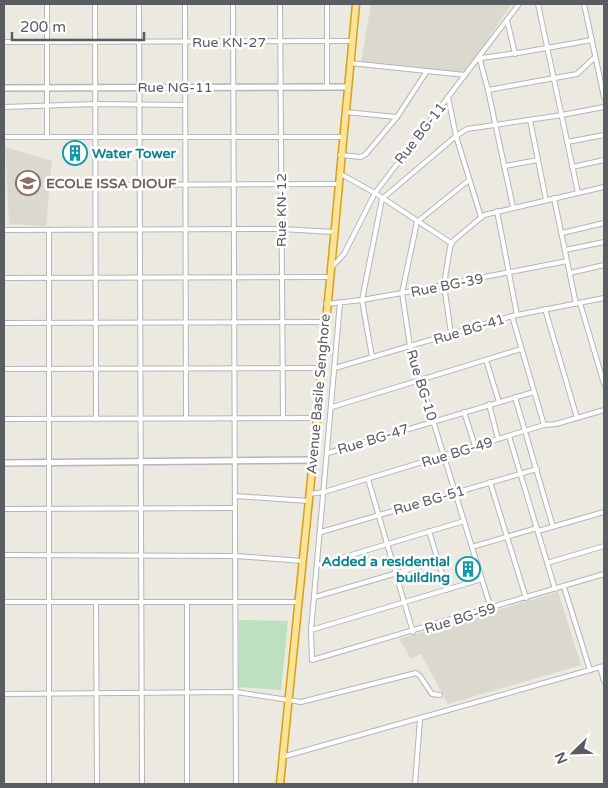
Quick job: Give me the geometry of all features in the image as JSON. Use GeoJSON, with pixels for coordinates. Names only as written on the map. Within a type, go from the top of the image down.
{"type":"FeatureCollection","features":[{"type":"Feature","properties":{"kind":"highway","name":"Avenue Basile Senghore"},"geometry":{"type":"LineString","coordinates":[[280,784],[356,4]]}},
{"type":"Feature","properties":{"kind":"street"},"geometry":{"type":"LineString","coordinates":[[47,4],[47,137]]}},
{"type":"Feature","properties":{"kind":"street"},"geometry":{"type":"LineString","coordinates":[[94,4],[96,419]]}},
{"type":"Feature","properties":{"kind":"street"},"geometry":{"type":"LineString","coordinates":[[139,4],[142,784]]}},
{"type":"Feature","properties":{"kind":"street"},"geometry":{"type":"LineString","coordinates":[[185,4],[186,418]]}},
{"type":"Feature","properties":{"kind":"street"},"geometry":{"type":"LineString","coordinates":[[232,4],[236,784]]}},
{"type":"Feature","properties":{"kind":"street","name":"Rue KN-12"},"geometry":{"type":"LineString","coordinates":[[280,4],[283,417]]}},
{"type":"Feature","properties":{"kind":"street"},"geometry":{"type":"LineString","coordinates":[[327,4],[327,87]]}},
{"type":"Feature","properties":{"kind":"street","name":"Rue BG-11"},"geometry":{"type":"LineString","coordinates":[[330,268],[344,254],[375,193],[519,4]]}},
{"type":"Feature","properties":{"kind":"street"},"geometry":{"type":"LineString","coordinates":[[538,4],[578,193]]}},
{"type":"Feature","properties":{"kind":"street"},"geometry":{"type":"LineString","coordinates":[[584,4],[604,97]]}},
{"type":"Feature","properties":{"kind":"street"},"geometry":{"type":"LineString","coordinates":[[507,20],[515,54]]}},
{"type":"Feature","properties":{"kind":"street"},"geometry":{"type":"LineString","coordinates":[[514,207],[480,57],[515,54],[592,40]]}},
{"type":"Feature","properties":{"kind":"street","name":"Rue KN-27"},"geometry":{"type":"LineString","coordinates":[[4,42],[351,41]]}},
{"type":"Feature","properties":{"kind":"street"},"geometry":{"type":"LineString","coordinates":[[488,90],[555,79],[581,72],[595,57]]}},
{"type":"Feature","properties":{"kind":"street"},"geometry":{"type":"LineString","coordinates":[[350,63],[465,75]]}},
{"type":"Feature","properties":{"kind":"street"},"geometry":{"type":"LineString","coordinates":[[340,155],[361,157],[366,154],[398,117],[427,71]]}},
{"type":"Feature","properties":{"kind":"street","name":"Rue NG-11"},"geometry":{"type":"LineString","coordinates":[[4,88],[347,87]]}},
{"type":"Feature","properties":{"kind":"street"},"geometry":{"type":"LineString","coordinates":[[448,97],[456,136],[480,217]]}},
{"type":"Feature","properties":{"kind":"street"},"geometry":{"type":"LineString","coordinates":[[4,107],[95,104],[185,105]]}},
{"type":"Feature","properties":{"kind":"street"},"geometry":{"type":"LineString","coordinates":[[372,357],[362,300],[382,199],[456,136],[467,129],[604,107]]}},
{"type":"Feature","properties":{"kind":"street"},"geometry":{"type":"LineString","coordinates":[[345,112],[398,117]]}},
{"type":"Feature","properties":{"kind":"street"},"geometry":{"type":"LineString","coordinates":[[530,120],[546,200]]}},
{"type":"Feature","properties":{"kind":"street"},"geometry":{"type":"LineString","coordinates":[[567,142],[604,134]]}},
{"type":"Feature","properties":{"kind":"street"},"geometry":{"type":"LineString","coordinates":[[4,137],[342,137]]}},
{"type":"Feature","properties":{"kind":"street"},"geometry":{"type":"LineString","coordinates":[[505,166],[538,160]]}},
{"type":"Feature","properties":{"kind":"street"},"geometry":{"type":"LineString","coordinates":[[572,167],[604,160]]}},
{"type":"Feature","properties":{"kind":"street"},"geometry":{"type":"LineString","coordinates":[[339,173],[375,193],[451,243]]}},
{"type":"Feature","properties":{"kind":"street"},"geometry":{"type":"LineString","coordinates":[[417,222],[469,180]]}},
{"type":"Feature","properties":{"kind":"street"},"geometry":{"type":"LineString","coordinates":[[95,185],[338,184]]}},
{"type":"Feature","properties":{"kind":"street"},"geometry":{"type":"LineString","coordinates":[[451,334],[444,285],[451,243],[480,217],[497,211],[604,187]]}},
{"type":"Feature","properties":{"kind":"street"},"geometry":{"type":"LineString","coordinates":[[554,198],[578,303],[603,371],[604,384]]}},
{"type":"Feature","properties":{"kind":"street"},"geometry":{"type":"LineString","coordinates":[[497,211],[517,315]]}},
{"type":"Feature","properties":{"kind":"street","name":"Rue BG-10"},"geometry":{"type":"LineString","coordinates":[[417,222],[402,294],[410,346],[491,609]]}},
{"type":"Feature","properties":{"kind":"street"},"geometry":{"type":"LineString","coordinates":[[562,233],[604,223],[604,229]]}},
{"type":"Feature","properties":{"kind":"street"},"geometry":{"type":"LineString","coordinates":[[4,230],[281,229],[334,232]]}},
{"type":"Feature","properties":{"kind":"street"},"geometry":{"type":"LineString","coordinates":[[49,230],[49,784]]}},
{"type":"Feature","properties":{"kind":"street"},"geometry":{"type":"LineString","coordinates":[[565,250],[604,242]]}},
{"type":"Feature","properties":{"kind":"street","name":"Rue BG-39"},"geometry":{"type":"LineString","coordinates":[[326,304],[340,304],[402,294],[567,261]]}},
{"type":"Feature","properties":{"kind":"street"},"geometry":{"type":"LineString","coordinates":[[570,273],[604,265]]}},
{"type":"Feature","properties":{"kind":"street"},"geometry":{"type":"LineString","coordinates":[[4,278],[329,277]]}},
{"type":"Feature","properties":{"kind":"street","name":"Rue BG-41"},"geometry":{"type":"LineString","coordinates":[[335,368],[512,316],[604,298]]}},
{"type":"Feature","properties":{"kind":"street"},"geometry":{"type":"LineString","coordinates":[[340,304],[312,630],[482,579]]}},
{"type":"Feature","properties":{"kind":"street"},"geometry":{"type":"LineString","coordinates":[[545,310],[577,418]]}},
{"type":"Feature","properties":{"kind":"street"},"geometry":{"type":"LineString","coordinates":[[512,316],[544,426]]}},
{"type":"Feature","properties":{"kind":"street"},"geometry":{"type":"LineString","coordinates":[[4,323],[325,322]]}},
{"type":"Feature","properties":{"kind":"street"},"geometry":{"type":"LineString","coordinates":[[332,407],[522,349]]}},
{"type":"Feature","properties":{"kind":"street"},"geometry":{"type":"LineString","coordinates":[[486,360],[499,402]]}},
{"type":"Feature","properties":{"kind":"street"},"geometry":{"type":"LineString","coordinates":[[4,369],[321,368]]}},
{"type":"Feature","properties":{"kind":"street","name":"Rue BG-47"},"geometry":{"type":"LineString","coordinates":[[328,453],[534,392]]}},
{"type":"Feature","properties":{"kind":"street"},"geometry":{"type":"LineString","coordinates":[[515,397],[553,527]]}},
{"type":"Feature","properties":{"kind":"street"},"geometry":{"type":"LineString","coordinates":[[489,404],[498,439]]}},
{"type":"Feature","properties":{"kind":"street","name":"Rue BG-49"},"geometry":{"type":"LineString","coordinates":[[235,496],[309,498],[498,439],[604,410]]}},
{"type":"Feature","properties":{"kind":"street"},"geometry":{"type":"LineString","coordinates":[[464,412],[475,446]]}},
{"type":"Feature","properties":{"kind":"street"},"geometry":{"type":"LineString","coordinates":[[4,419],[317,418]]}},
{"type":"Feature","properties":{"kind":"street"},"geometry":{"type":"LineString","coordinates":[[509,436],[555,589]]}},
{"type":"Feature","properties":{"kind":"street"},"geometry":{"type":"LineString","coordinates":[[4,462],[313,460]]}},
{"type":"Feature","properties":{"kind":"street","name":"Rue BG-51"},"geometry":{"type":"LineString","coordinates":[[321,532],[537,469]]}},
{"type":"Feature","properties":{"kind":"street"},"geometry":{"type":"LineString","coordinates":[[368,479],[414,632]]}},
{"type":"Feature","properties":{"kind":"street"},"geometry":{"type":"LineString","coordinates":[[490,482],[526,598]]}},
{"type":"Feature","properties":{"kind":"street"},"geometry":{"type":"LineString","coordinates":[[4,509],[235,508]]}},
{"type":"Feature","properties":{"kind":"street"},"geometry":{"type":"LineString","coordinates":[[472,547],[604,512]]}},
{"type":"Feature","properties":{"kind":"street"},"geometry":{"type":"LineString","coordinates":[[318,565],[464,521]]}},
{"type":"Feature","properties":{"kind":"street"},"geometry":{"type":"LineString","coordinates":[[429,531],[447,590]]}},
{"type":"Feature","properties":{"kind":"street"},"geometry":{"type":"LineString","coordinates":[[548,563],[604,546]]}},
{"type":"Feature","properties":{"kind":"street"},"geometry":{"type":"LineString","coordinates":[[4,555],[236,556],[302,561]]}},
{"type":"Feature","properties":{"kind":"street"},"geometry":{"type":"LineString","coordinates":[[314,597],[438,561]]}},
{"type":"Feature","properties":{"kind":"street","name":"Rue BG-59"},"geometry":{"type":"LineString","coordinates":[[312,630],[311,659],[315,660],[604,574]]}},
{"type":"Feature","properties":{"kind":"street"},"geometry":{"type":"LineString","coordinates":[[564,587],[590,670]]}},
{"type":"Feature","properties":{"kind":"street"},"geometry":{"type":"LineString","coordinates":[[4,602],[298,602]]}},
{"type":"Feature","properties":{"kind":"street"},"geometry":{"type":"LineString","coordinates":[[96,602],[97,784]]}},
{"type":"Feature","properties":{"kind":"street"},"geometry":{"type":"LineString","coordinates":[[187,603],[187,784]]}},
{"type":"Feature","properties":{"kind":"street"},"geometry":{"type":"LineString","coordinates":[[282,757],[602,667],[604,681]]}},
{"type":"Feature","properties":{"kind":"street"},"geometry":{"type":"LineString","coordinates":[[4,694],[236,692],[301,702],[416,673],[432,694],[440,695]]}},
{"type":"Feature","properties":{"kind":"street"},"geometry":{"type":"LineString","coordinates":[[415,784],[420,719]]}},
{"type":"Feature","properties":{"kind":"shaded area"},"geometry":{"type":"Polygon","coordinates":[[[371,4],[511,4],[465,75],[361,64],[371,4]]]}},
{"type":"Feature","properties":{"kind":"shaded area","name":"ECOLE ISSA DIOUF"},"geometry":{"type":"Polygon","coordinates":[[[5,147],[52,161],[46,226],[9,224],[5,147]]]}},
{"type":"Feature","properties":{"kind":"shaded area"},"geometry":{"type":"Polygon","coordinates":[[[558,592],[581,665],[448,704],[421,654],[411,659],[399,639],[558,592]]]}},
{"type":"Feature","properties":{"kind":"green space"},"geometry":{"type":"Polygon","coordinates":[[[239,620],[288,621],[281,690],[238,687],[239,620]]]}},
{"type":"Feature","properties":{"kind":"place","name":"Water Tower"},"geometry":{"type":"Point","coordinates":[75,153]}},
{"type":"Feature","properties":{"kind":"place","name":"ECOLE ISSA DIOUF"},"geometry":{"type":"Point","coordinates":[28,183]}},
{"type":"Feature","properties":{"kind":"place","name":"Added a residential building"},"geometry":{"type":"Point","coordinates":[468,569]}}]}
